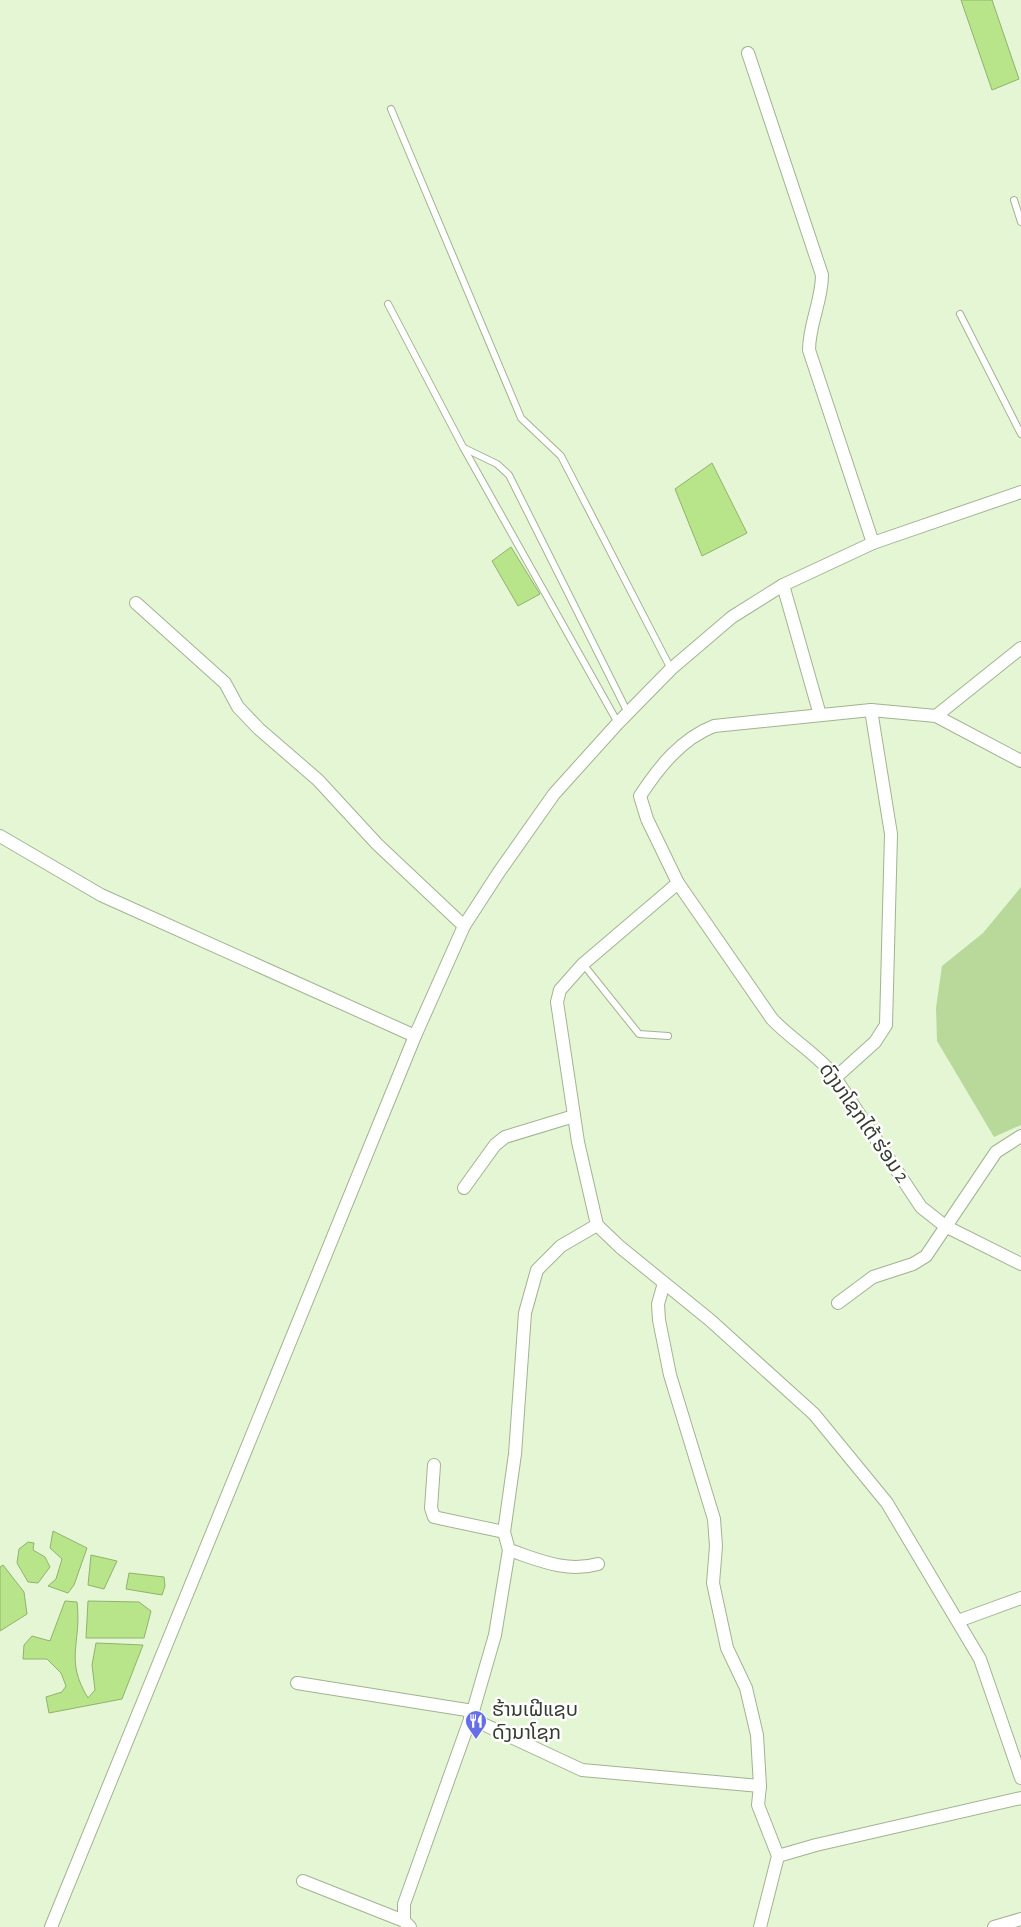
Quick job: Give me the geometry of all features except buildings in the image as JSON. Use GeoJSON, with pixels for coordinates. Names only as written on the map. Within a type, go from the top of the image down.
{"type":"FeatureCollection","features":[{"type":"Feature","properties":{"kind":"street"},"geometry":{"type":"LineString","coordinates":[[748,53],[822,275],[822,292],[809,338],[809,350],[873,543]]}},
{"type":"Feature","properties":{"kind":"street"},"geometry":{"type":"LineString","coordinates":[[51,1927],[415,1036],[464,926],[499,872],[554,794],[618,723],[671,669],[732,616],[782,585],[873,543],[1021,492]]}},
{"type":"Feature","properties":{"kind":"street"},"geometry":{"type":"LineString","coordinates":[[782,585],[820,715],[871,710],[936,716],[1021,761]]}},
{"type":"Feature","properties":{"kind":"street"},"geometry":{"type":"LineString","coordinates":[[136,603],[225,682],[238,707],[259,729],[318,780],[377,844],[464,926]]}},
{"type":"Feature","properties":{"kind":"street"},"geometry":{"type":"LineString","coordinates":[[936,716],[1021,648]]}},
{"type":"Feature","properties":{"kind":"street"},"geometry":{"type":"LineString","coordinates":[[836,1078],[874,1042],[886,1025],[891,834],[871,710]]}},
{"type":"Feature","properties":{"kind":"street","name":"ດົງນາໂຊກໄຕ້ ຮ່ອມ 2"},"geometry":{"type":"LineString","coordinates":[[820,715],[714,726],[695,734],[656,771],[640,796],[647,819],[678,882],[772,1019],[786,1034],[820,1059],[836,1078],[921,1207],[945,1226],[1021,1264]]}},
{"type":"Feature","properties":{"kind":"street"},"geometry":{"type":"LineString","coordinates":[[0,836],[101,895],[415,1036]]}},
{"type":"Feature","properties":{"kind":"street"},"geometry":{"type":"LineString","coordinates":[[678,882],[583,964],[560,990],[557,1002],[574,1116],[588,1190],[597,1225],[710,1320],[814,1414],[887,1503],[980,1659],[1021,1778]]}},
{"type":"Feature","properties":{"kind":"street"},"geometry":{"type":"LineString","coordinates":[[464,1188],[495,1145],[505,1137],[574,1116]]}},
{"type":"Feature","properties":{"kind":"street"},"geometry":{"type":"LineString","coordinates":[[838,1303],[873,1277],[913,1264],[926,1256],[996,1152],[1021,1136]]}},
{"type":"Feature","properties":{"kind":"street"},"geometry":{"type":"LineString","coordinates":[[407,1924],[404,1904],[472,1715],[495,1636],[509,1550],[504,1532],[515,1454],[525,1313],[537,1270],[560,1246],[597,1225]]}},
{"type":"Feature","properties":{"kind":"street"},"geometry":{"type":"LineString","coordinates":[[664,1283],[658,1304],[659,1320],[670,1375],[714,1519],[716,1546],[713,1583],[727,1648],[746,1688],[757,1735],[760,1786],[758,1805],[778,1856],[760,1927]]}},
{"type":"Feature","properties":{"kind":"street"},"geometry":{"type":"LineString","coordinates":[[434,1465],[431,1508],[434,1517],[504,1532]]}},
{"type":"Feature","properties":{"kind":"street"},"geometry":{"type":"LineString","coordinates":[[509,1550],[565,1568],[584,1568],[598,1564]]}},
{"type":"Feature","properties":{"kind":"street"},"geometry":{"type":"LineString","coordinates":[[958,1621],[1021,1598]]}},
{"type":"Feature","properties":{"kind":"street"},"geometry":{"type":"LineString","coordinates":[[297,1683],[472,1715],[582,1770],[760,1786]]}},
{"type":"Feature","properties":{"kind":"street"},"geometry":{"type":"LineString","coordinates":[[778,1856],[1021,1798]]}},
{"type":"Feature","properties":{"kind":"street"},"geometry":{"type":"LineString","coordinates":[[304,1882],[407,1924]]}},
{"type":"Feature","properties":{"kind":"street"},"geometry":{"type":"LineString","coordinates":[[994,1927],[1021,1919]]}},
{"type":"Feature","properties":{"kind":"lane"},"geometry":{"type":"LineString","coordinates":[[391,108],[521,418],[561,456],[671,669]]}},
{"type":"Feature","properties":{"kind":"lane"},"geometry":{"type":"LineString","coordinates":[[1014,200],[1021,222]]}},
{"type":"Feature","properties":{"kind":"lane"},"geometry":{"type":"LineString","coordinates":[[388,304],[463,447],[618,723]]}},
{"type":"Feature","properties":{"kind":"lane"},"geometry":{"type":"LineString","coordinates":[[960,314],[1021,434]]}},
{"type":"Feature","properties":{"kind":"lane"},"geometry":{"type":"LineString","coordinates":[[463,447],[497,464],[509,475],[628,713]]}},
{"type":"Feature","properties":{"kind":"lane"},"geometry":{"type":"LineString","coordinates":[[583,964],[639,1034],[668,1036]]}},
{"type":"Feature","properties":{"kind":"shaded area"},"geometry":{"type":"Polygon","coordinates":[[[961,0],[992,0],[1019,79],[992,90],[961,0]]]}},
{"type":"Feature","properties":{"kind":"shaded area"},"geometry":{"type":"Polygon","coordinates":[[[712,463],[747,533],[702,556],[675,489],[712,463]]]}},
{"type":"Feature","properties":{"kind":"shaded area"},"geometry":{"type":"Polygon","coordinates":[[[511,547],[540,594],[518,606],[492,561],[511,547]]]}},
{"type":"Feature","properties":{"kind":"shaded area"},"geometry":{"type":"Polygon","coordinates":[[[1021,887],[1021,1125],[994,1137],[937,1041],[936,1008],[942,966],[983,933],[1021,887]]]}},
{"type":"Feature","properties":{"kind":"shaded area"},"geometry":{"type":"Polygon","coordinates":[[[53,1531],[87,1548],[74,1585],[68,1593],[48,1586],[56,1579],[62,1559],[50,1548],[53,1531]]]}},
{"type":"Feature","properties":{"kind":"shaded area"},"geometry":{"type":"Polygon","coordinates":[[[28,1542],[34,1543],[33,1550],[45,1557],[50,1567],[38,1583],[28,1582],[17,1563],[19,1549],[28,1542]]]}},
{"type":"Feature","properties":{"kind":"shaded area"},"geometry":{"type":"Polygon","coordinates":[[[91,1555],[117,1561],[104,1589],[88,1585],[91,1555]]]}},
{"type":"Feature","properties":{"kind":"shaded area"},"geometry":{"type":"Polygon","coordinates":[[[3,1565],[24,1592],[27,1614],[0,1631],[0,1567],[3,1565]]]}},
{"type":"Feature","properties":{"kind":"shaded area"},"geometry":{"type":"Polygon","coordinates":[[[129,1573],[164,1577],[165,1586],[162,1595],[126,1589],[129,1573]]]}},
{"type":"Feature","properties":{"kind":"shaded area"},"geometry":{"type":"Polygon","coordinates":[[[65,1601],[77,1602],[75,1661],[81,1684],[88,1698],[95,1690],[92,1665],[96,1643],[143,1645],[122,1699],[49,1713],[46,1697],[62,1692],[66,1686],[61,1673],[47,1659],[23,1659],[24,1645],[32,1636],[50,1641],[65,1601]]]}},
{"type":"Feature","properties":{"kind":"shaded area"},"geometry":{"type":"Polygon","coordinates":[[[88,1601],[139,1602],[151,1611],[144,1638],[86,1638],[88,1601]]]}},
{"type":"Feature","properties":{"kind":"place","name":"ຮ້ານເຝີແຊບ ດົງນາໂຊກ"},"geometry":{"type":"Point","coordinates":[476,1740]}}]}
